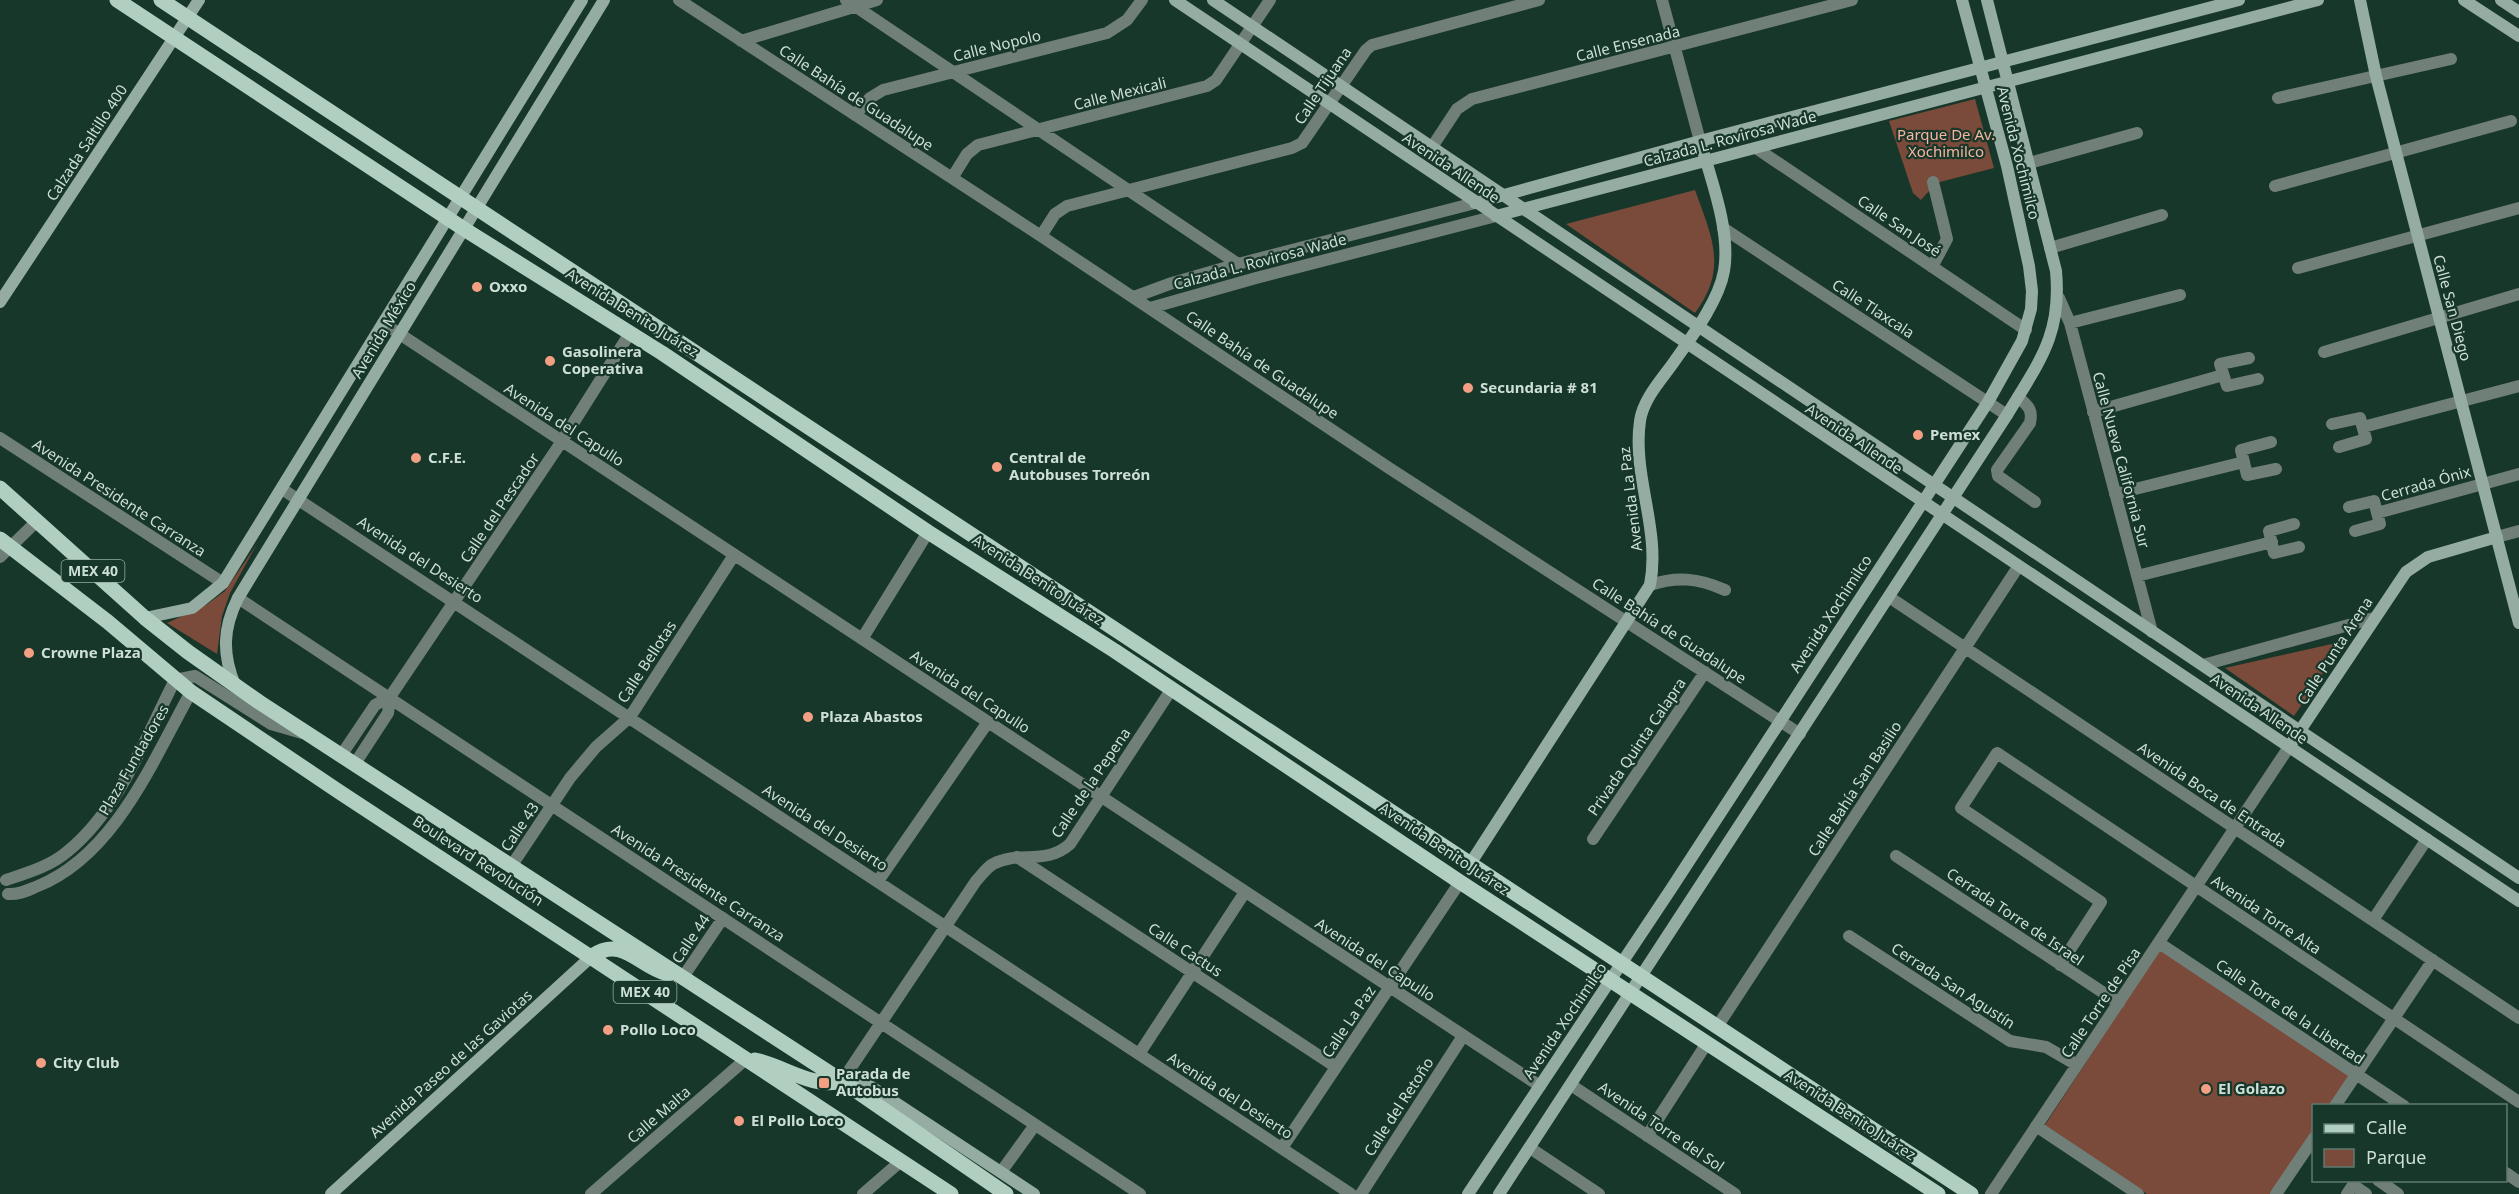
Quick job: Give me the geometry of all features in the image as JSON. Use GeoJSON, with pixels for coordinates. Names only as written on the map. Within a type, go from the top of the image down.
{"type":"FeatureCollection","features":[{"type":"Feature","properties":{"kind":"main road","name":"Avenida Benito Juárez"},"geometry":{"type":"LineString","coordinates":[[117,0],[464,229],[662,353],[928,532],[1115,651],[1460,882],[1938,1194]]}},
{"type":"Feature","properties":{"kind":"main road","name":"Avenida Benito Juárez"},"geometry":{"type":"LineString","coordinates":[[162,0],[1971,1194]]}},
{"type":"Feature","properties":{"kind":"main road"},"geometry":{"type":"LineString","coordinates":[[662,353],[686,358],[697,353]]}},
{"type":"Feature","properties":{"kind":"main road","name":"MEX 40"},"geometry":{"type":"LineString","coordinates":[[0,488],[6,497],[37,521],[145,618],[235,685],[842,1081],[1006,1194]]}},
{"type":"Feature","properties":{"kind":"main road"},"geometry":{"type":"LineString","coordinates":[[932,508],[928,532],[952,534],[1003,565],[1023,568]]}},
{"type":"Feature","properties":{"kind":"main road","name":"Boulevard Revolución"},"geometry":{"type":"LineString","coordinates":[[4,548],[108,622],[191,692],[951,1194]]}},
{"type":"Feature","properties":{"kind":"main road"},"geometry":{"type":"LineString","coordinates":[[1266,752],[1277,736]]}},
{"type":"Feature","properties":{"kind":"main road"},"geometry":{"type":"LineString","coordinates":[[592,956],[605,948],[619,949],[662,973],[683,977]]}},
{"type":"Feature","properties":{"kind":"main road"},"geometry":{"type":"LineString","coordinates":[[746,1059],[767,1062],[824,1083],[842,1081]]}},
{"type":"Feature","properties":{"kind":"street","name":"Calzada Saltillo 400"},"geometry":{"type":"LineString","coordinates":[[0,302],[199,0]]}},
{"type":"Feature","properties":{"kind":"street","name":"Avenida México"},"geometry":{"type":"LineString","coordinates":[[145,618],[192,608],[223,583],[582,0]]}},
{"type":"Feature","properties":{"kind":"street","name":"Avenida México"},"geometry":{"type":"LineString","coordinates":[[235,685],[228,668],[225,641],[230,614],[238,598],[604,0]]}},
{"type":"Feature","properties":{"kind":"street","name":"Calle Bahía de Guadalupe"},"geometry":{"type":"LineString","coordinates":[[679,0],[1134,297],[1389,468],[1800,734]]}},
{"type":"Feature","properties":{"kind":"street"},"geometry":{"type":"LineString","coordinates":[[741,41],[850,3],[877,0]]}},
{"type":"Feature","properties":{"kind":"street","name":"Calle Nopolo"},"geometry":{"type":"LineString","coordinates":[[855,115],[870,98],[883,90],[1107,33],[1126,20],[1142,0]]}},
{"type":"Feature","properties":{"kind":"street","name":"Avenida Allende"},"geometry":{"type":"LineString","coordinates":[[1175,0],[2519,901]]}},
{"type":"Feature","properties":{"kind":"street","name":"Avenida Allende"},"geometry":{"type":"LineString","coordinates":[[1213,0],[2519,878]]}},
{"type":"Feature","properties":{"kind":"street","name":"Calle Mexicali"},"geometry":{"type":"LineString","coordinates":[[952,178],[966,154],[978,145],[1207,86],[1216,80],[1270,0]]}},
{"type":"Feature","properties":{"kind":"street","name":"Calle Tijuana"},"geometry":{"type":"LineString","coordinates":[[1041,236],[1055,214],[1061,209],[1127,189],[1292,148],[1302,143],[1366,50],[1372,45],[1539,0]]}},
{"type":"Feature","properties":{"kind":"street","name":"Avenida La Paz"},"geometry":{"type":"LineString","coordinates":[[1470,864],[1650,585],[1653,551],[1638,444],[1640,419],[1647,400],[1698,326],[1720,286],[1724,271],[1723,228],[1662,0]]}},
{"type":"Feature","properties":{"kind":"street","name":"Calle Ensenada"},"geometry":{"type":"LineString","coordinates":[[1432,147],[1457,110],[1472,99],[1675,48],[1852,0]]}},
{"type":"Feature","properties":{"kind":"street","name":"Avenida Xochimilco"},"geometry":{"type":"LineString","coordinates":[[1468,1194],[1988,402],[2026,330],[2032,291],[2029,266],[2007,166],[1962,0]]}},
{"type":"Feature","properties":{"kind":"street","name":"Avenida Xochimilco"},"geometry":{"type":"LineString","coordinates":[[1499,1194],[1942,516],[2018,398],[2044,353],[2055,326],[2059,298],[2056,271],[1987,0]]}},
{"type":"Feature","properties":{"kind":"street","name":"Calzada L. Rovirosa Wade"},"geometry":{"type":"LineString","coordinates":[[1134,297],[1172,283],[1238,264],[2239,0]]}},
{"type":"Feature","properties":{"kind":"street","name":"Calzada L. Rovirosa Wade"},"geometry":{"type":"LineString","coordinates":[[1150,308],[1256,278],[2318,0]]}},
{"type":"Feature","properties":{"kind":"street","name":"Calle San Diego"},"geometry":{"type":"LineString","coordinates":[[2360,0],[2376,76],[2519,623]]}},
{"type":"Feature","properties":{"kind":"street"},"geometry":{"type":"LineString","coordinates":[[2464,0],[2519,36]]}},
{"type":"Feature","properties":{"kind":"street"},"geometry":{"type":"LineString","coordinates":[[2501,0],[2519,12]]}},
{"type":"Feature","properties":{"kind":"street"},"geometry":{"type":"LineString","coordinates":[[850,3],[1238,264]]}},
{"type":"Feature","properties":{"kind":"street"},"geometry":{"type":"LineString","coordinates":[[2278,98],[2451,58]]}},
{"type":"Feature","properties":{"kind":"street"},"geometry":{"type":"LineString","coordinates":[[2275,186],[2511,121]]}},
{"type":"Feature","properties":{"kind":"street"},"geometry":{"type":"LineString","coordinates":[[2029,163],[2137,133]]}},
{"type":"Feature","properties":{"kind":"street","name":"Calle San José"},"geometry":{"type":"LineString","coordinates":[[1756,148],[2026,330]]}},
{"type":"Feature","properties":{"kind":"street"},"geometry":{"type":"LineString","coordinates":[[1932,267],[1947,240],[1933,182]]}},
{"type":"Feature","properties":{"kind":"street"},"geometry":{"type":"LineString","coordinates":[[2298,268],[2519,208]]}},
{"type":"Feature","properties":{"kind":"street"},"geometry":{"type":"LineString","coordinates":[[2050,248],[2162,215]]}},
{"type":"Feature","properties":{"kind":"street","name":"Calle Tlaxcala"},"geometry":{"type":"LineString","coordinates":[[1723,228],[2007,415]]}},
{"type":"Feature","properties":{"kind":"street"},"geometry":{"type":"LineString","coordinates":[[2324,352],[2519,294]]}},
{"type":"Feature","properties":{"kind":"street"},"geometry":{"type":"LineString","coordinates":[[2070,323],[2180,295]]}},
{"type":"Feature","properties":{"kind":"street","name":"Calle Nueva California Sur"},"geometry":{"type":"LineString","coordinates":[[2059,298],[2070,323],[2152,632]]}},
{"type":"Feature","properties":{"kind":"street","name":"Avenida del Capullo"},"geometry":{"type":"LineString","coordinates":[[383,324],[1540,1086]]}},
{"type":"Feature","properties":{"kind":"street","name":"Calle del Pescador"},"geometry":{"type":"LineString","coordinates":[[390,697],[562,441],[630,333]]}},
{"type":"Feature","properties":{"kind":"street"},"geometry":{"type":"LineString","coordinates":[[2249,358],[2220,364],[2227,386],[2258,379]]}},
{"type":"Feature","properties":{"kind":"street"},"geometry":{"type":"LineString","coordinates":[[2093,412],[2223,375]]}},
{"type":"Feature","properties":{"kind":"street"},"geometry":{"type":"LineString","coordinates":[[2332,424],[2363,428],[2519,386]]}},
{"type":"Feature","properties":{"kind":"street"},"geometry":{"type":"LineString","coordinates":[[2018,398],[2030,407],[2032,414],[2030,423],[1996,470],[1998,476],[2035,502]]}},
{"type":"Feature","properties":{"kind":"street"},"geometry":{"type":"LineString","coordinates":[[2339,447],[2363,428]]}},
{"type":"Feature","properties":{"kind":"street","name":"Avenida Presidente Carranza"},"geometry":{"type":"LineString","coordinates":[[0,438],[223,583]]}},
{"type":"Feature","properties":{"kind":"street"},"geometry":{"type":"LineString","coordinates":[[2115,495],[2242,456],[2271,442]]}},
{"type":"Feature","properties":{"kind":"street"},"geometry":{"type":"LineString","coordinates":[[2242,456],[2247,475],[2276,469]]}},
{"type":"Feature","properties":{"kind":"street","name":"Cerrada Ónix"},"geometry":{"type":"LineString","coordinates":[[2378,513],[2519,474]]}},
{"type":"Feature","properties":{"kind":"street","name":"Avenida del Desierto"},"geometry":{"type":"LineString","coordinates":[[282,489],[1351,1194]]}},
{"type":"Feature","properties":{"kind":"street"},"geometry":{"type":"LineString","coordinates":[[2349,507],[2374,501],[2378,513],[2380,524],[2355,531]]}},
{"type":"Feature","properties":{"kind":"street"},"geometry":{"type":"LineString","coordinates":[[4,548],[37,521]]}},
{"type":"Feature","properties":{"kind":"street"},"geometry":{"type":"LineString","coordinates":[[2294,524],[2269,531],[2274,553],[2299,547]]}},
{"type":"Feature","properties":{"kind":"street"},"geometry":{"type":"LineString","coordinates":[[2497,537],[2519,531]]}},
{"type":"Feature","properties":{"kind":"street"},"geometry":{"type":"LineString","coordinates":[[862,639],[928,532]]}},
{"type":"Feature","properties":{"kind":"street","name":"Calle Punta Arena"},"geometry":{"type":"LineString","coordinates":[[2236,829],[2399,580],[2414,566],[2445,550],[2497,537]]}},
{"type":"Feature","properties":{"kind":"street"},"geometry":{"type":"LineString","coordinates":[[2137,576],[2272,542]]}},
{"type":"Feature","properties":{"kind":"street","name":"Calle Bellotas"},"geometry":{"type":"LineString","coordinates":[[552,805],[583,761],[630,717],[734,555]]}},
{"type":"Feature","properties":{"kind":"street","name":"Calle Bahía San Basilio"},"geometry":{"type":"LineString","coordinates":[[1717,1027],[2018,567]]}},
{"type":"Feature","properties":{"kind":"street"},"geometry":{"type":"LineString","coordinates":[[1650,585],[1668,579],[1688,578],[1707,582],[1725,590]]}},
{"type":"Feature","properties":{"kind":"street","name":"Avenida Boca de Entrada"},"geometry":{"type":"LineString","coordinates":[[1889,597],[2519,1018]]}},
{"type":"Feature","properties":{"kind":"street","name":"Avenida Presidente Carranza"},"geometry":{"type":"LineString","coordinates":[[238,598],[1140,1194]]}},
{"type":"Feature","properties":{"kind":"street"},"geometry":{"type":"LineString","coordinates":[[2203,665],[2374,618]]}},
{"type":"Feature","properties":{"kind":"street","name":"Privada Quinta Calapra"},"geometry":{"type":"LineString","coordinates":[[1593,839],[1705,672]]}},
{"type":"Feature","properties":{"kind":"street"},"geometry":{"type":"LineString","coordinates":[[175,680],[195,676],[271,724],[314,735]]}},
{"type":"Feature","properties":{"kind":"street","name":"Plaza Fundadores"},"geometry":{"type":"LineString","coordinates":[[3,879],[47,865],[67,853],[84,837],[118,790],[175,680]]}},
{"type":"Feature","properties":{"kind":"street","name":"Calle de la Pepena"},"geometry":{"type":"LineString","coordinates":[[842,1081],[976,881],[990,866],[1002,860],[1039,857],[1061,851],[1070,844],[1171,690]]}},
{"type":"Feature","properties":{"kind":"street","name":"Plaza Fundadores"},"geometry":{"type":"LineString","coordinates":[[4,896],[16,895],[48,882],[91,853],[116,823],[132,798],[191,692]]}},
{"type":"Feature","properties":{"kind":"street"},"geometry":{"type":"LineString","coordinates":[[342,753],[375,705],[390,697]]}},
{"type":"Feature","properties":{"kind":"street"},"geometry":{"type":"LineString","coordinates":[[356,762],[388,713],[390,697]]}},
{"type":"Feature","properties":{"kind":"street"},"geometry":{"type":"LineString","coordinates":[[878,881],[988,722]]}},
{"type":"Feature","properties":{"kind":"street","name":"Avenida Torre Alta"},"geometry":{"type":"LineString","coordinates":[[2060,965],[2101,902],[1961,808],[1997,753],[2519,1102]]}},
{"type":"Feature","properties":{"kind":"street"},"geometry":{"type":"LineString","coordinates":[[118,790],[132,798]]}},
{"type":"Feature","properties":{"kind":"street","name":"Calle 43"},"geometry":{"type":"LineString","coordinates":[[512,865],[552,805]]}},
{"type":"Feature","properties":{"kind":"street","name":"Calle Torre de Pisa"},"geometry":{"type":"LineString","coordinates":[[1991,1194],[2236,829]]}},
{"type":"Feature","properties":{"kind":"street"},"geometry":{"type":"LineString","coordinates":[[2373,920],[2427,839]]}},
{"type":"Feature","properties":{"kind":"street","name":"Cerrada Torre de Israel"},"geometry":{"type":"LineString","coordinates":[[1896,856],[2119,1003]]}},
{"type":"Feature","properties":{"kind":"street","name":"Calle Cactus"},"geometry":{"type":"LineString","coordinates":[[1017,857],[1336,1067]]}},
{"type":"Feature","properties":{"kind":"street"},"geometry":{"type":"LineString","coordinates":[[3,879],[10,886],[4,896]]}},
{"type":"Feature","properties":{"kind":"street","name":"Calle La Paz"},"geometry":{"type":"LineString","coordinates":[[1282,1148],[1460,882]]}},
{"type":"Feature","properties":{"kind":"street"},"geometry":{"type":"LineString","coordinates":[[1139,1054],[1245,892]]}},
{"type":"Feature","properties":{"kind":"street","name":"Calle 44"},"geometry":{"type":"LineString","coordinates":[[683,977],[723,918]]}},
{"type":"Feature","properties":{"kind":"street","name":"Cerrada San Agustín"},"geometry":{"type":"LineString","coordinates":[[1850,936],[2010,1041],[2046,1047],[2077,1065]]}},
{"type":"Feature","properties":{"kind":"street","name":"Calle Torre de la Libertad"},"geometry":{"type":"LineString","coordinates":[[2159,943],[2401,1104]]}},
{"type":"Feature","properties":{"kind":"street","name":"Avenida Paseo de las Gaviotas"},"geometry":{"type":"LineString","coordinates":[[331,1194],[592,956]]}},
{"type":"Feature","properties":{"kind":"street"},"geometry":{"type":"LineString","coordinates":[[2336,1104],[2433,960]]}},
{"type":"Feature","properties":{"kind":"street","name":"Calle del Retoño"},"geometry":{"type":"LineString","coordinates":[[1361,1194],[1463,1035]]}},
{"type":"Feature","properties":{"kind":"street"},"geometry":{"type":"LineString","coordinates":[[1647,1136],[1707,1043]]}},
{"type":"Feature","properties":{"kind":"street","name":"Calle Malta"},"geometry":{"type":"LineString","coordinates":[[591,1194],[746,1059]]}},
{"type":"Feature","properties":{"kind":"street"},"geometry":{"type":"LineString","coordinates":[[842,1081],[867,1084],[1034,1194]]}},
{"type":"Feature","properties":{"kind":"street","name":"Avenida Torre del Sol"},"geometry":{"type":"LineString","coordinates":[[1571,1085],[1735,1194]]}},
{"type":"Feature","properties":{"kind":"street"},"geometry":{"type":"LineString","coordinates":[[1001,1172],[1035,1125]]}},
{"type":"Feature","properties":{"kind":"street"},"geometry":{"type":"LineString","coordinates":[[2036,1126],[2138,1194]]}},
{"type":"Feature","properties":{"kind":"street"},"geometry":{"type":"LineString","coordinates":[[2276,1194],[2312,1140]]}},
{"type":"Feature","properties":{"kind":"street"},"geometry":{"type":"LineString","coordinates":[[1530,1148],[1599,1194]]}},
{"type":"Feature","properties":{"kind":"street"},"geometry":{"type":"LineString","coordinates":[[862,1194],[901,1161]]}},
{"type":"Feature","properties":{"kind":"street"},"geometry":{"type":"LineString","coordinates":[[2507,1175],[2519,1184],[2513,1194]]}},
{"type":"Feature","properties":{"kind":"street"},"geometry":{"type":"LineString","coordinates":[[2347,1194],[2353,1185],[2366,1194]]}},
{"type":"Feature","properties":{"kind":"green space","name":"Parque De Av. Xochimilco"},"geometry":{"type":"Polygon","coordinates":[[[1975,99],[1994,168],[1936,183],[1921,200],[1913,193],[1889,121],[1975,99]]]}},
{"type":"Feature","properties":{"kind":"green space"},"geometry":{"type":"Polygon","coordinates":[[[1695,190],[1711,238],[1714,267],[1705,297],[1695,313],[1566,224],[1695,190]]]}},
{"type":"Feature","properties":{"kind":"green space"},"geometry":{"type":"Polygon","coordinates":[[[257,544],[230,593],[222,616],[217,654],[167,623],[206,605],[225,591],[257,544]]]}},
{"type":"Feature","properties":{"kind":"green space"},"geometry":{"type":"Polygon","coordinates":[[[2345,641],[2294,716],[2225,668],[2345,641]]]}},
{"type":"Feature","properties":{"kind":"green space","name":"El Golazo"},"geometry":{"type":"Polygon","coordinates":[[[2160,949],[2351,1075],[2331,1104],[2312,1104],[2312,1132],[2271,1194],[2147,1194],[2045,1125],[2160,949]]]}},
{"type":"Feature","properties":{"kind":"place","name":"Oxxo"},"geometry":{"type":"Point","coordinates":[477,287]}},
{"type":"Feature","properties":{"kind":"place","name":"Gasolinera Coperativa"},"geometry":{"type":"Point","coordinates":[550,361]}},
{"type":"Feature","properties":{"kind":"place","name":"Secundaria # 81"},"geometry":{"type":"Point","coordinates":[1468,388]}},
{"type":"Feature","properties":{"kind":"place","name":"Pemex"},"geometry":{"type":"Point","coordinates":[1918,435]}},
{"type":"Feature","properties":{"kind":"place","name":"C.F.E."},"geometry":{"type":"Point","coordinates":[416,458]}},
{"type":"Feature","properties":{"kind":"place","name":"Central de Autobuses Torreón"},"geometry":{"type":"Point","coordinates":[997,467]}},
{"type":"Feature","properties":{"kind":"place","name":"Crowne Plaza"},"geometry":{"type":"Point","coordinates":[29,653]}},
{"type":"Feature","properties":{"kind":"place","name":"Plaza Abastos"},"geometry":{"type":"Point","coordinates":[808,717]}},
{"type":"Feature","properties":{"kind":"place","name":"Pollo Loco"},"geometry":{"type":"Point","coordinates":[608,1030]}},
{"type":"Feature","properties":{"kind":"place","name":"City Club"},"geometry":{"type":"Point","coordinates":[41,1063]}},
{"type":"Feature","properties":{"kind":"place","name":"Parada de Autobus"},"geometry":{"type":"Point","coordinates":[824,1083]}},
{"type":"Feature","properties":{"kind":"place","name":"El Golazo"},"geometry":{"type":"Point","coordinates":[2206,1089]}},
{"type":"Feature","properties":{"kind":"place","name":"El Pollo Loco"},"geometry":{"type":"Point","coordinates":[739,1121]}}]}
